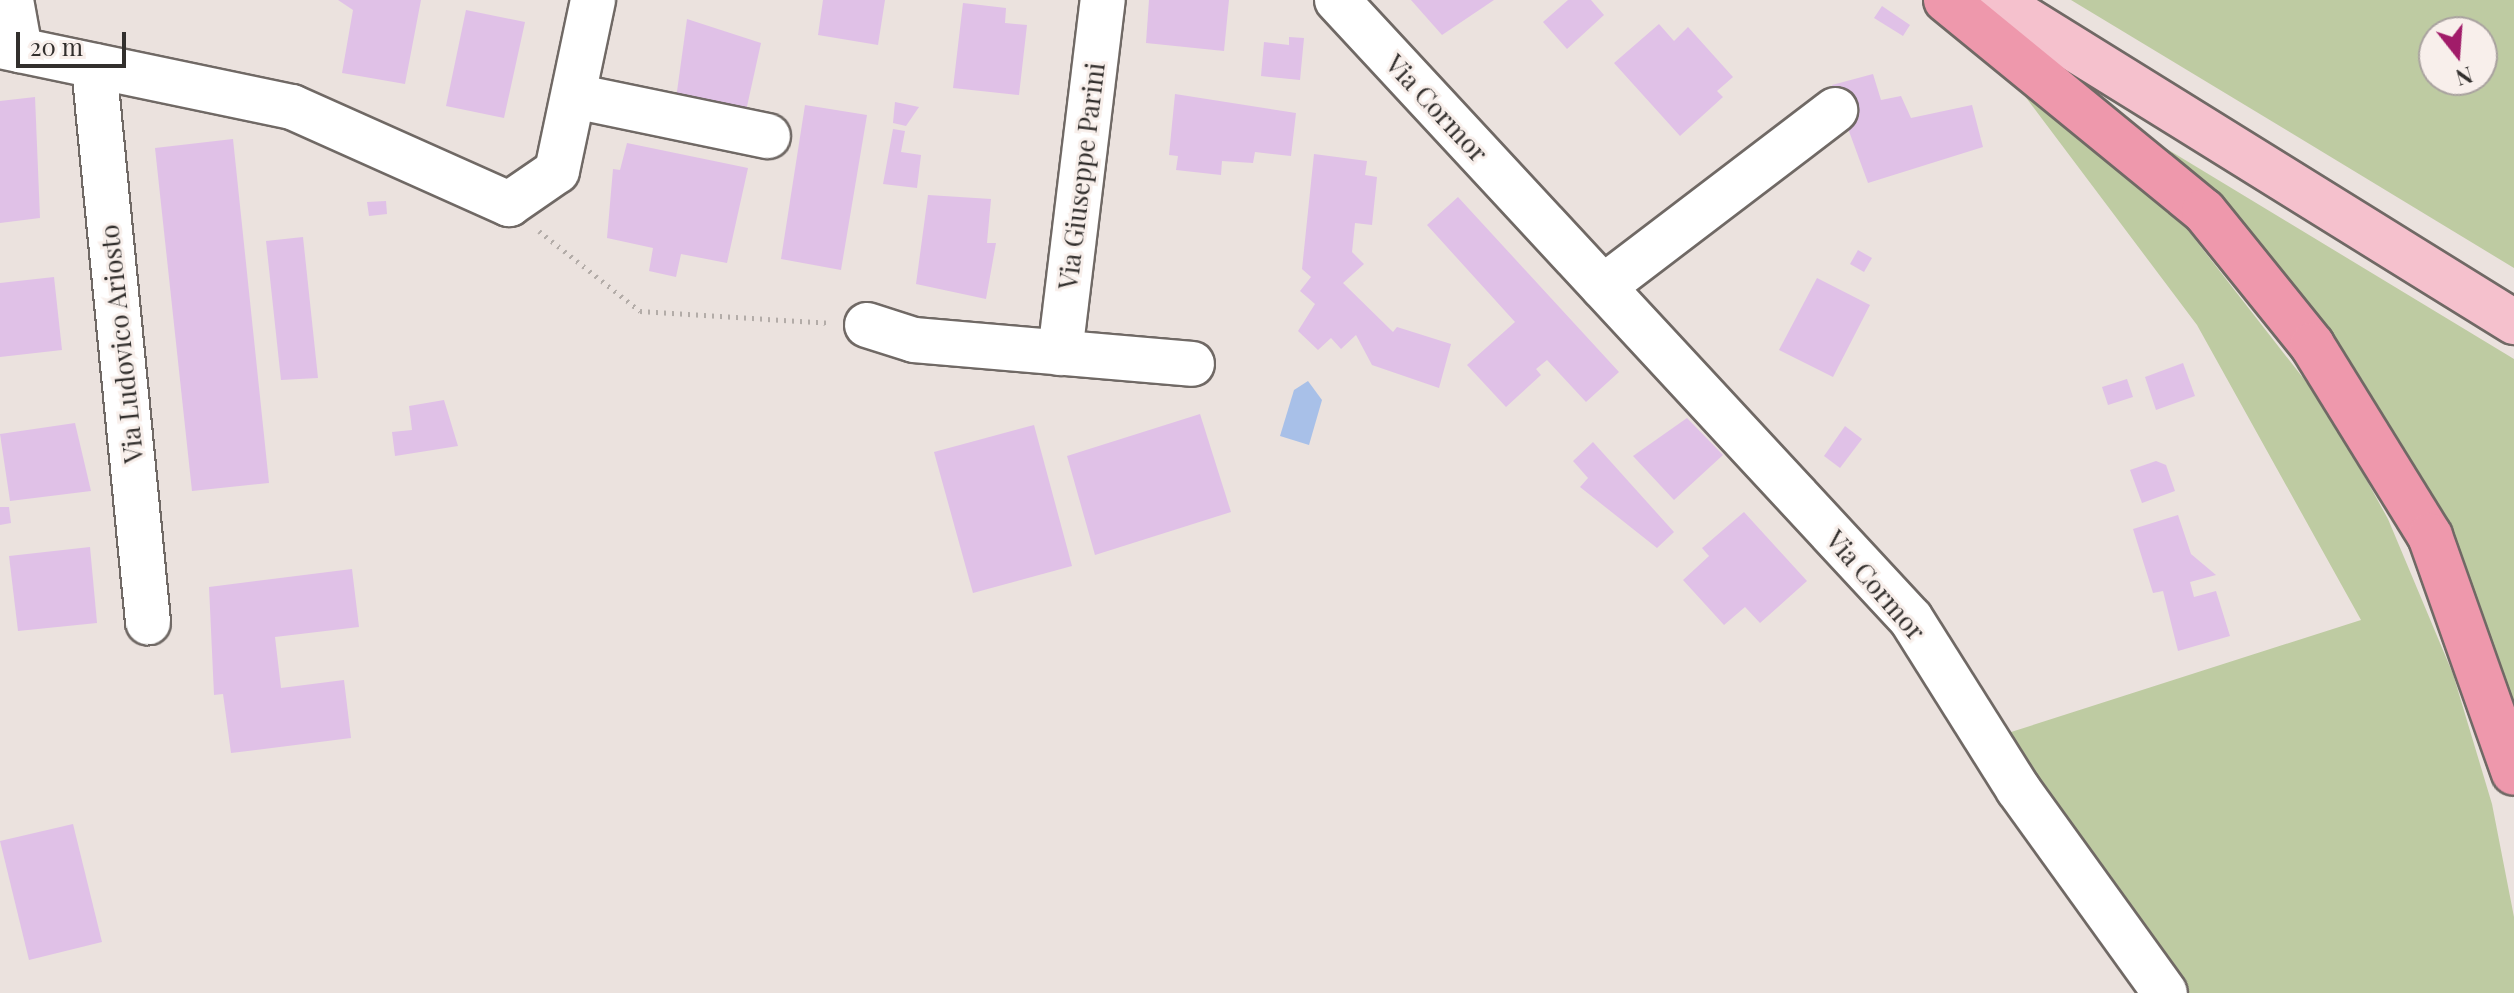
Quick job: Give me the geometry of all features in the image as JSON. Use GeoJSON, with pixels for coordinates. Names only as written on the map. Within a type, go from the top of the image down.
{"type":"FeatureCollection","features":[{"type":"Feature","properties":{"kind":"highway"},"geometry":{"type":"LineString","coordinates":[[1946,0],[2204,211],[2312,345],[2430,536],[2514,773]]}},
{"type":"Feature","properties":{"kind":"main road"},"geometry":{"type":"LineString","coordinates":[[1995,0],[2514,322]]}},
{"type":"Feature","properties":{"kind":"street"},"geometry":{"type":"LineString","coordinates":[[11,0],[10,48],[292,107],[509,204],[557,171],[593,0]]}},
{"type":"Feature","properties":{"kind":"street","name":"Via Giuseppe Parini"},"geometry":{"type":"LineString","coordinates":[[1060,353],[1103,0]]}},
{"type":"Feature","properties":{"kind":"street","name":"Via Cormor"},"geometry":{"type":"LineString","coordinates":[[1337,0],[1911,619],[2018,789],[2165,993]]}},
{"type":"Feature","properties":{"kind":"street","name":"Via Ludovico Ariosto"},"geometry":{"type":"LineString","coordinates":[[94,66],[148,622]]}},
{"type":"Feature","properties":{"kind":"street"},"geometry":{"type":"LineString","coordinates":[[574,96],[768,136]]}},
{"type":"Feature","properties":{"kind":"street"},"geometry":{"type":"LineString","coordinates":[[1603,287],[1835,110]]}},
{"type":"Feature","properties":{"kind":"street"},"geometry":{"type":"LineString","coordinates":[[867,325],[914,340],[1192,364]]}},
{"type":"Feature","properties":{"kind":"path"},"geometry":{"type":"LineString","coordinates":[[509,204],[640,311],[867,325]]}},
{"type":"Feature","properties":{"kind":"green space"},"geometry":{"type":"Polygon","coordinates":[[[2071,0],[2514,0],[2514,268],[2071,0]]]}},
{"type":"Feature","properties":{"kind":"green space"},"geometry":{"type":"Polygon","coordinates":[[[2006,71],[2187,229],[2328,410],[2388,519],[2453,674],[2492,804],[2514,917],[2514,993],[2184,993],[2068,840],[2008,733],[2361,620],[2197,325],[2006,71]]]}},
{"type":"Feature","properties":{"kind":"green space"},"geometry":{"type":"Polygon","coordinates":[[[2162,146],[2514,359],[2514,709],[2450,540],[2229,214],[2162,146]]]}},
{"type":"Feature","properties":{"kind":"water"},"geometry":{"type":"Polygon","coordinates":[[[1308,381],[1322,400],[1309,445],[1280,436],[1294,390],[1308,381]]]}},
{"type":"Feature","properties":{"kind":"building"},"geometry":{"type":"Polygon","coordinates":[[[338,0],[421,0],[405,84],[342,73],[353,10],[338,0]]]}},
{"type":"Feature","properties":{"kind":"building"},"geometry":{"type":"Polygon","coordinates":[[[823,0],[885,0],[878,45],[818,35],[823,0]]]}},
{"type":"Feature","properties":{"kind":"building"},"geometry":{"type":"Polygon","coordinates":[[[1149,0],[1229,0],[1224,51],[1146,43],[1149,0]]]}},
{"type":"Feature","properties":{"kind":"building"},"geometry":{"type":"Polygon","coordinates":[[[1411,0],[1494,0],[1442,35],[1411,0]]]}},
{"type":"Feature","properties":{"kind":"building"},"geometry":{"type":"Polygon","coordinates":[[[1568,0],[1591,0],[1604,15],[1567,49],[1543,22],[1568,0]]]}},
{"type":"Feature","properties":{"kind":"building"},"geometry":{"type":"Polygon","coordinates":[[[963,3],[1006,8],[1005,23],[1027,25],[1019,95],[953,88],[963,3]]]}},
{"type":"Feature","properties":{"kind":"building"},"geometry":{"type":"Polygon","coordinates":[[[1882,6],[1910,25],[1903,36],[1874,18],[1882,6]]]}},
{"type":"Feature","properties":{"kind":"building"},"geometry":{"type":"Polygon","coordinates":[[[466,10],[525,22],[504,118],[446,106],[466,10]]]}},
{"type":"Feature","properties":{"kind":"building"},"geometry":{"type":"Polygon","coordinates":[[[687,19],[761,43],[744,120],[675,106],[687,19]]]}},
{"type":"Feature","properties":{"kind":"building"},"geometry":{"type":"Polygon","coordinates":[[[1659,24],[1674,41],[1688,27],[1733,77],[1717,91],[1723,97],[1680,136],[1614,63],[1659,24]]]}},
{"type":"Feature","properties":{"kind":"building"},"geometry":{"type":"Polygon","coordinates":[[[1289,37],[1304,38],[1300,80],[1261,76],[1264,42],[1289,45],[1289,37]]]}},
{"type":"Feature","properties":{"kind":"building"},"geometry":{"type":"Polygon","coordinates":[[[1873,74],[1881,100],[1901,96],[1911,118],[1972,105],[1983,147],[1868,183],[1832,85],[1873,74]]]}},
{"type":"Feature","properties":{"kind":"building"},"geometry":{"type":"Polygon","coordinates":[[[1175,94],[1296,113],[1291,156],[1255,152],[1253,163],[1222,161],[1221,175],[1176,170],[1178,156],[1169,155],[1175,94]]]}},
{"type":"Feature","properties":{"kind":"building"},"geometry":{"type":"Polygon","coordinates":[[[35,97],[40,218],[0,223],[0,101],[35,97]]]}},
{"type":"Feature","properties":{"kind":"building"},"geometry":{"type":"Polygon","coordinates":[[[895,102],[919,107],[906,126],[893,123],[895,102]]]}},
{"type":"Feature","properties":{"kind":"building"},"geometry":{"type":"Polygon","coordinates":[[[805,105],[867,115],[841,270],[781,259],[805,105]]]}},
{"type":"Feature","properties":{"kind":"building"},"geometry":{"type":"Polygon","coordinates":[[[893,129],[905,131],[901,152],[921,155],[917,188],[883,184],[893,129]]]}},
{"type":"Feature","properties":{"kind":"building"},"geometry":{"type":"Polygon","coordinates":[[[233,139],[269,483],[192,491],[155,148],[233,139]]]}},
{"type":"Feature","properties":{"kind":"building"},"geometry":{"type":"Polygon","coordinates":[[[627,143],[748,168],[727,263],[681,254],[676,277],[649,271],[653,248],[607,238],[613,169],[620,170],[627,143]]]}},
{"type":"Feature","properties":{"kind":"building"},"geometry":{"type":"Polygon","coordinates":[[[1314,154],[1367,161],[1365,175],[1377,177],[1372,225],[1355,223],[1352,252],[1364,264],[1343,283],[1393,332],[1397,327],[1451,344],[1439,388],[1372,365],[1356,335],[1341,349],[1331,338],[1318,350],[1298,331],[1315,304],[1300,291],[1311,277],[1302,269],[1314,154]]]}},
{"type":"Feature","properties":{"kind":"building"},"geometry":{"type":"Polygon","coordinates":[[[928,195],[991,199],[987,243],[996,243],[986,299],[916,284],[928,195]]]}},
{"type":"Feature","properties":{"kind":"building"},"geometry":{"type":"Polygon","coordinates":[[[1458,197],[1619,372],[1586,402],[1547,360],[1536,369],[1541,375],[1506,407],[1467,365],[1515,322],[1427,225],[1458,197]]]}},
{"type":"Feature","properties":{"kind":"building"},"geometry":{"type":"Polygon","coordinates":[[[386,201],[387,214],[369,216],[367,202],[386,201]]]}},
{"type":"Feature","properties":{"kind":"building"},"geometry":{"type":"Polygon","coordinates":[[[303,237],[318,378],[281,380],[266,241],[303,237]]]}},
{"type":"Feature","properties":{"kind":"building"},"geometry":{"type":"Polygon","coordinates":[[[1858,250],[1872,258],[1864,272],[1850,264],[1858,250]]]}},
{"type":"Feature","properties":{"kind":"building"},"geometry":{"type":"Polygon","coordinates":[[[54,277],[62,350],[0,357],[0,283],[54,277]]]}},
{"type":"Feature","properties":{"kind":"building"},"geometry":{"type":"Polygon","coordinates":[[[1817,278],[1870,305],[1833,377],[1779,350],[1817,278]]]}},
{"type":"Feature","properties":{"kind":"building"},"geometry":{"type":"Polygon","coordinates":[[[2183,363],[2195,396],[2156,410],[2145,377],[2183,363]]]}},
{"type":"Feature","properties":{"kind":"building"},"geometry":{"type":"Polygon","coordinates":[[[2127,379],[2133,397],[2108,405],[2102,387],[2127,379]]]}},
{"type":"Feature","properties":{"kind":"building"},"geometry":{"type":"Polygon","coordinates":[[[444,400],[458,446],[395,456],[392,432],[412,430],[409,406],[444,400]]]}},
{"type":"Feature","properties":{"kind":"building"},"geometry":{"type":"Polygon","coordinates":[[[1200,414],[1231,512],[1095,555],[1067,456],[1200,414]]]}},
{"type":"Feature","properties":{"kind":"building"},"geometry":{"type":"Polygon","coordinates":[[[1687,418],[1723,455],[1674,500],[1633,456],[1687,418]]]}},
{"type":"Feature","properties":{"kind":"building"},"geometry":{"type":"Polygon","coordinates":[[[75,423],[91,491],[10,501],[0,434],[75,423]]]}},
{"type":"Feature","properties":{"kind":"building"},"geometry":{"type":"Polygon","coordinates":[[[1034,425],[1072,566],[973,593],[934,452],[1034,425]]]}},
{"type":"Feature","properties":{"kind":"building"},"geometry":{"type":"Polygon","coordinates":[[[1845,426],[1862,439],[1840,468],[1824,456],[1845,426]]]}},
{"type":"Feature","properties":{"kind":"building"},"geometry":{"type":"Polygon","coordinates":[[[1593,442],[1674,532],[1657,548],[1580,487],[1588,478],[1573,461],[1593,442]]]}},
{"type":"Feature","properties":{"kind":"building"},"geometry":{"type":"Polygon","coordinates":[[[2156,461],[2166,465],[2175,491],[2142,503],[2130,470],[2156,461]]]}},
{"type":"Feature","properties":{"kind":"building"},"geometry":{"type":"Polygon","coordinates":[[[0,507],[9,507],[11,523],[0,525],[0,507]]]}},
{"type":"Feature","properties":{"kind":"building"},"geometry":{"type":"Polygon","coordinates":[[[1744,512],[1807,581],[1760,623],[1745,607],[1724,625],[1683,580],[1709,556],[1702,548],[1744,512]]]}},
{"type":"Feature","properties":{"kind":"building"},"geometry":{"type":"Polygon","coordinates":[[[2178,515],[2191,554],[2216,575],[2190,582],[2194,597],[2216,591],[2230,636],[2178,651],[2163,591],[2153,593],[2133,529],[2178,515]]]}},
{"type":"Feature","properties":{"kind":"building"},"geometry":{"type":"Polygon","coordinates":[[[90,547],[97,623],[18,631],[9,556],[90,547]]]}},
{"type":"Feature","properties":{"kind":"building"},"geometry":{"type":"Polygon","coordinates":[[[352,569],[359,627],[275,637],[281,688],[344,680],[351,738],[231,753],[223,694],[214,695],[209,587],[352,569]]]}},
{"type":"Feature","properties":{"kind":"building"},"geometry":{"type":"Polygon","coordinates":[[[73,824],[102,942],[29,960],[0,841],[73,824]]]}}]}
